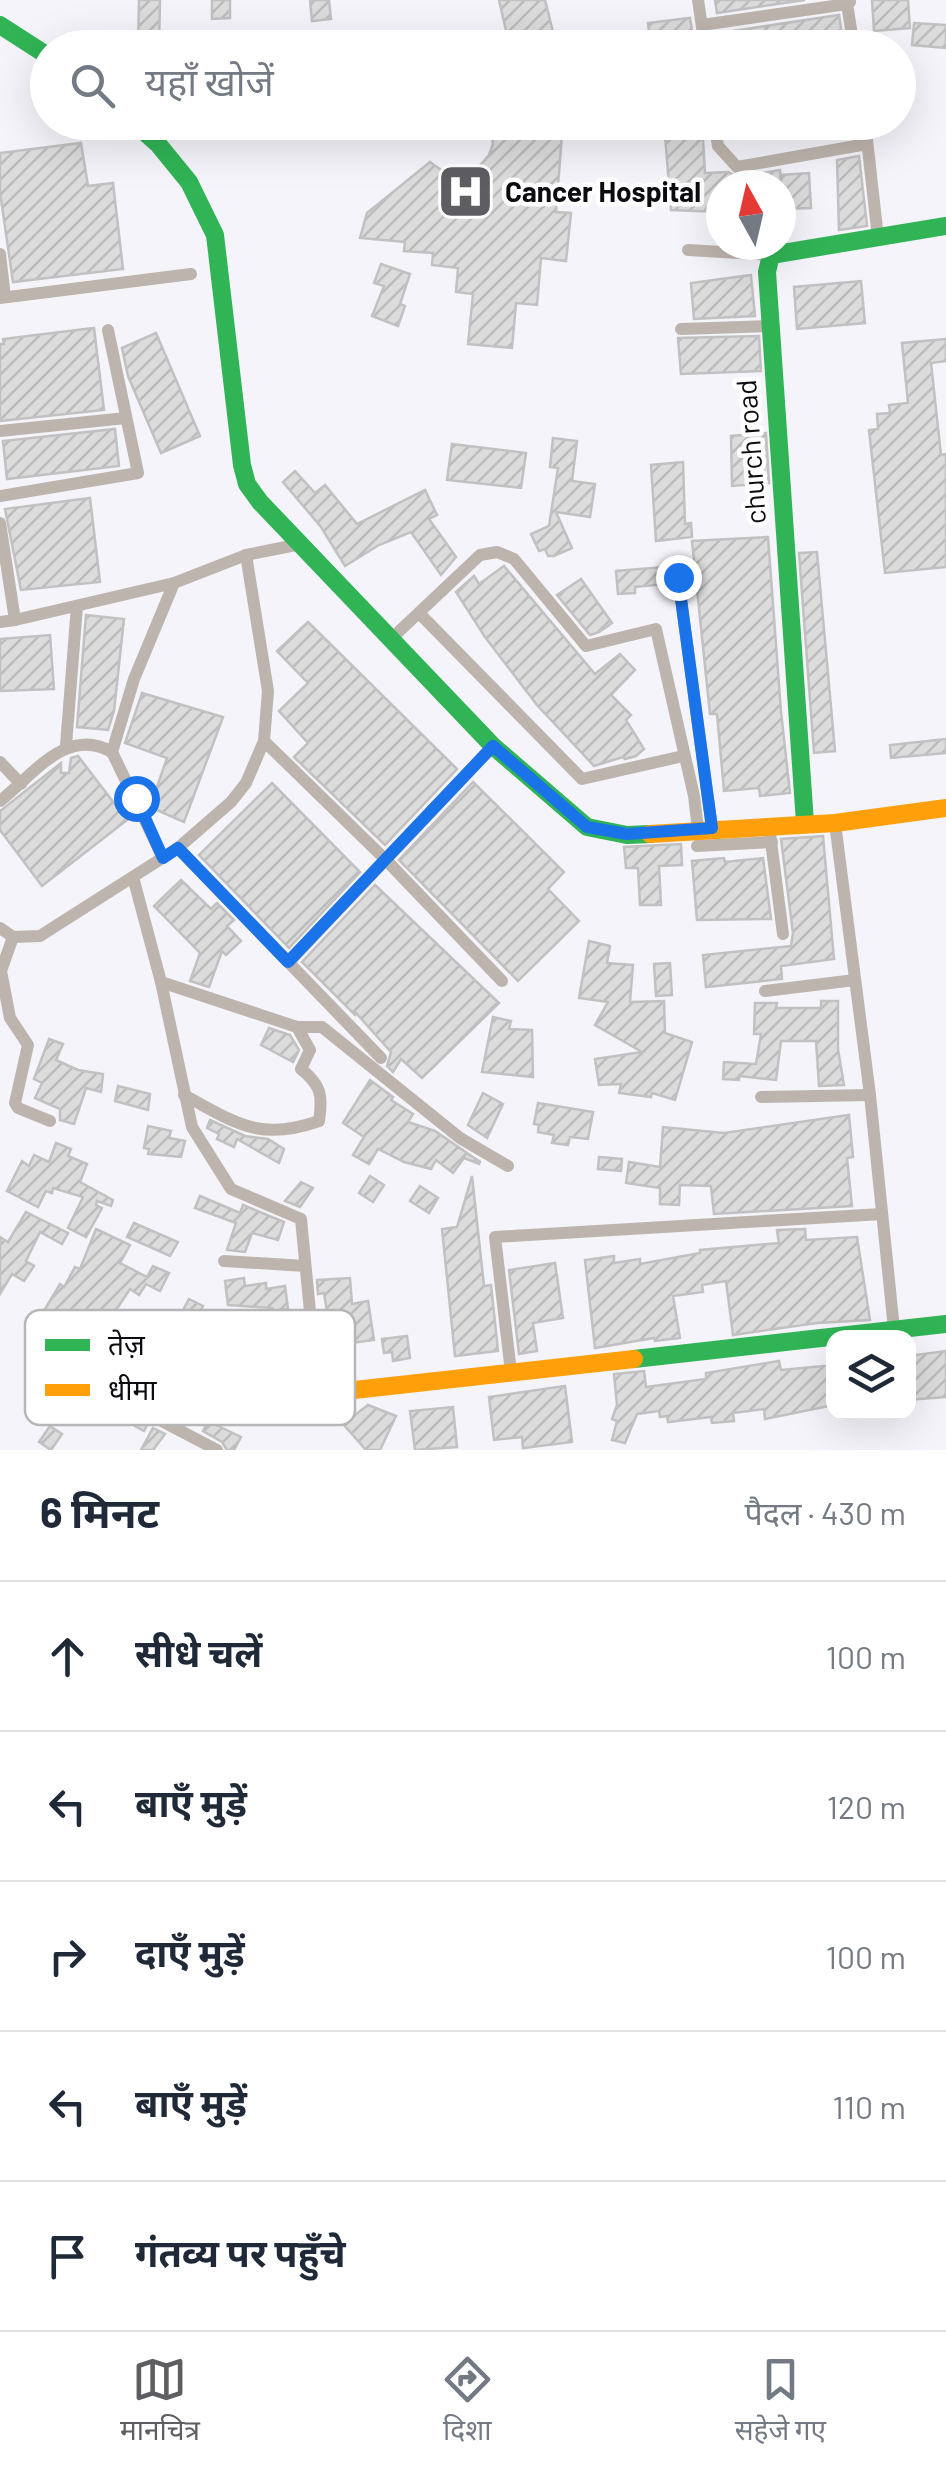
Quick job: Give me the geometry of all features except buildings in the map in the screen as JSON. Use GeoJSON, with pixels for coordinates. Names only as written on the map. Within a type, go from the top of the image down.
{"type":"FeatureCollection","features":[{"type":"Feature","properties":{"kind":"street"},"geometry":{"type":"LineString","coordinates":[[698,0],[703,30]]}},
{"type":"Feature","properties":{"kind":"street"},"geometry":{"type":"LineString","coordinates":[[702,25],[849,2],[852,30]]}},
{"type":"Feature","properties":{"kind":"street"},"geometry":{"type":"LineString","coordinates":[[0,25],[30,44]]}},
{"type":"Feature","properties":{"kind":"street"},"geometry":{"type":"LineString","coordinates":[[153,140],[189,182],[215,236],[247,484],[493,746],[587,827],[627,834],[770,834],[805,823],[946,808]]}},
{"type":"Feature","properties":{"kind":"street"},"geometry":{"type":"LineString","coordinates":[[717,140],[737,168],[867,144]]}},
{"type":"Feature","properties":{"kind":"street"},"geometry":{"type":"LineString","coordinates":[[867,140],[878,238]]}},
{"type":"Feature","properties":{"kind":"street"},"geometry":{"type":"LineString","coordinates":[[796,251],[946,226]]}},
{"type":"Feature","properties":{"kind":"street"},"geometry":{"type":"LineString","coordinates":[[688,250],[706,251]]}},
{"type":"Feature","properties":{"kind":"street"},"geometry":{"type":"LineString","coordinates":[[0,254],[3,298],[191,274]]}},
{"type":"Feature","properties":{"kind":"street","name":"church road"},"geometry":{"type":"LineString","coordinates":[[770,260],[766,272],[805,823]]}},
{"type":"Feature","properties":{"kind":"street"},"geometry":{"type":"LineString","coordinates":[[681,329],[770,326]]}},
{"type":"Feature","properties":{"kind":"street"},"geometry":{"type":"LineString","coordinates":[[0,496],[138,474],[108,330]]}},
{"type":"Feature","properties":{"kind":"street"},"geometry":{"type":"LineString","coordinates":[[0,431],[126,418]]}},
{"type":"Feature","properties":{"kind":"street"},"geometry":{"type":"LineString","coordinates":[[0,523],[7,621],[174,583],[246,555],[301,544]]}},
{"type":"Feature","properties":{"kind":"street"},"geometry":{"type":"LineString","coordinates":[[392,638],[480,555],[497,552],[514,559],[586,646],[656,629],[702,834]]}},
{"type":"Feature","properties":{"kind":"street"},"geometry":{"type":"LineString","coordinates":[[0,928],[13,937],[40,936],[178,848],[231,802],[246,783],[264,742],[268,692],[246,555]]}},
{"type":"Feature","properties":{"kind":"street"},"geometry":{"type":"LineString","coordinates":[[678,577],[702,834]]}},
{"type":"Feature","properties":{"kind":"street"},"geometry":{"type":"LineString","coordinates":[[163,858],[112,752],[134,679],[174,583]]}},
{"type":"Feature","properties":{"kind":"street"},"geometry":{"type":"LineString","coordinates":[[66,746],[77,606]]}},
{"type":"Feature","properties":{"kind":"street"},"geometry":{"type":"LineString","coordinates":[[419,612],[582,779],[683,756]]}},
{"type":"Feature","properties":{"kind":"street"},"geometry":{"type":"LineString","coordinates":[[264,742],[386,860],[502,981]]}},
{"type":"Feature","properties":{"kind":"street"},"geometry":{"type":"LineString","coordinates":[[0,800],[66,746],[91,744],[112,752]]}},
{"type":"Feature","properties":{"kind":"street"},"geometry":{"type":"LineString","coordinates":[[288,962],[493,746]]}},
{"type":"Feature","properties":{"kind":"street"},"geometry":{"type":"LineString","coordinates":[[0,762],[21,784]]}},
{"type":"Feature","properties":{"kind":"street"},"geometry":{"type":"LineString","coordinates":[[835,822],[870,1095],[894,1329]]}},
{"type":"Feature","properties":{"kind":"street"},"geometry":{"type":"LineString","coordinates":[[770,834],[783,934]]}},
{"type":"Feature","properties":{"kind":"street"},"geometry":{"type":"LineString","coordinates":[[178,848],[381,1058]]}},
{"type":"Feature","properties":{"kind":"street"},"geometry":{"type":"LineString","coordinates":[[133,878],[162,982],[192,1127],[231,1189],[300,1219],[309,1310]]}},
{"type":"Feature","properties":{"kind":"street"},"geometry":{"type":"LineString","coordinates":[[13,937],[1,971],[10,1018],[28,1045],[14,1103],[50,1121]]}},
{"type":"Feature","properties":{"kind":"street"},"geometry":{"type":"LineString","coordinates":[[766,991],[855,980]]}},
{"type":"Feature","properties":{"kind":"street"},"geometry":{"type":"LineString","coordinates":[[162,982],[297,1027],[322,1027],[460,1138],[508,1166]]}},
{"type":"Feature","properties":{"kind":"street"},"geometry":{"type":"LineString","coordinates":[[184,1095],[242,1126],[274,1132],[319,1121],[322,1094],[317,1082],[301,1070],[310,1050],[297,1027]]}},
{"type":"Feature","properties":{"kind":"street"},"geometry":{"type":"LineString","coordinates":[[761,1097],[870,1095]]}},
{"type":"Feature","properties":{"kind":"street"},"geometry":{"type":"LineString","coordinates":[[511,1372],[494,1237],[882,1214]]}},
{"type":"Feature","properties":{"kind":"street"},"geometry":{"type":"LineString","coordinates":[[224,1261],[305,1266]]}},
{"type":"Feature","properties":{"kind":"street"},"geometry":{"type":"LineString","coordinates":[[355,1390],[946,1324]]}},
{"type":"Feature","properties":{"kind":"street"},"geometry":{"type":"LineString","coordinates":[[169,1425],[217,1450]]}},
{"type":"Feature","properties":{"kind":"traffic: fast"},"geometry":{"type":"LineString","coordinates":[[0,25],[30,44]]}},
{"type":"Feature","properties":{"kind":"traffic: fast"},"geometry":{"type":"LineString","coordinates":[[153,140],[189,182],[215,235],[247,484],[493,746],[587,827],[627,835],[650,834]]}},
{"type":"Feature","properties":{"kind":"traffic: fast"},"geometry":{"type":"LineString","coordinates":[[805,823],[767,272],[771,255],[946,226]]}},
{"type":"Feature","properties":{"kind":"traffic: fast"},"geometry":{"type":"LineString","coordinates":[[634,1359],[946,1324]]}},
{"type":"Feature","properties":{"kind":"traffic: slow"},"geometry":{"type":"LineString","coordinates":[[650,834],[835,823],[946,808]]}},
{"type":"Feature","properties":{"kind":"traffic: slow"},"geometry":{"type":"LineString","coordinates":[[355,1390],[634,1359]]}},
{"type":"Feature","properties":{"kind":"place","name":"Cancer Hospital"},"geometry":{"type":"Point","coordinates":[466,192]}},
{"type":"Feature","properties":{"kind":"route"},"geometry":{"type":"LineString","coordinates":[[136,798],[163,858],[178,848],[288,962],[493,746],[587,827],[627,834],[712,828],[678,577]]}}]}
